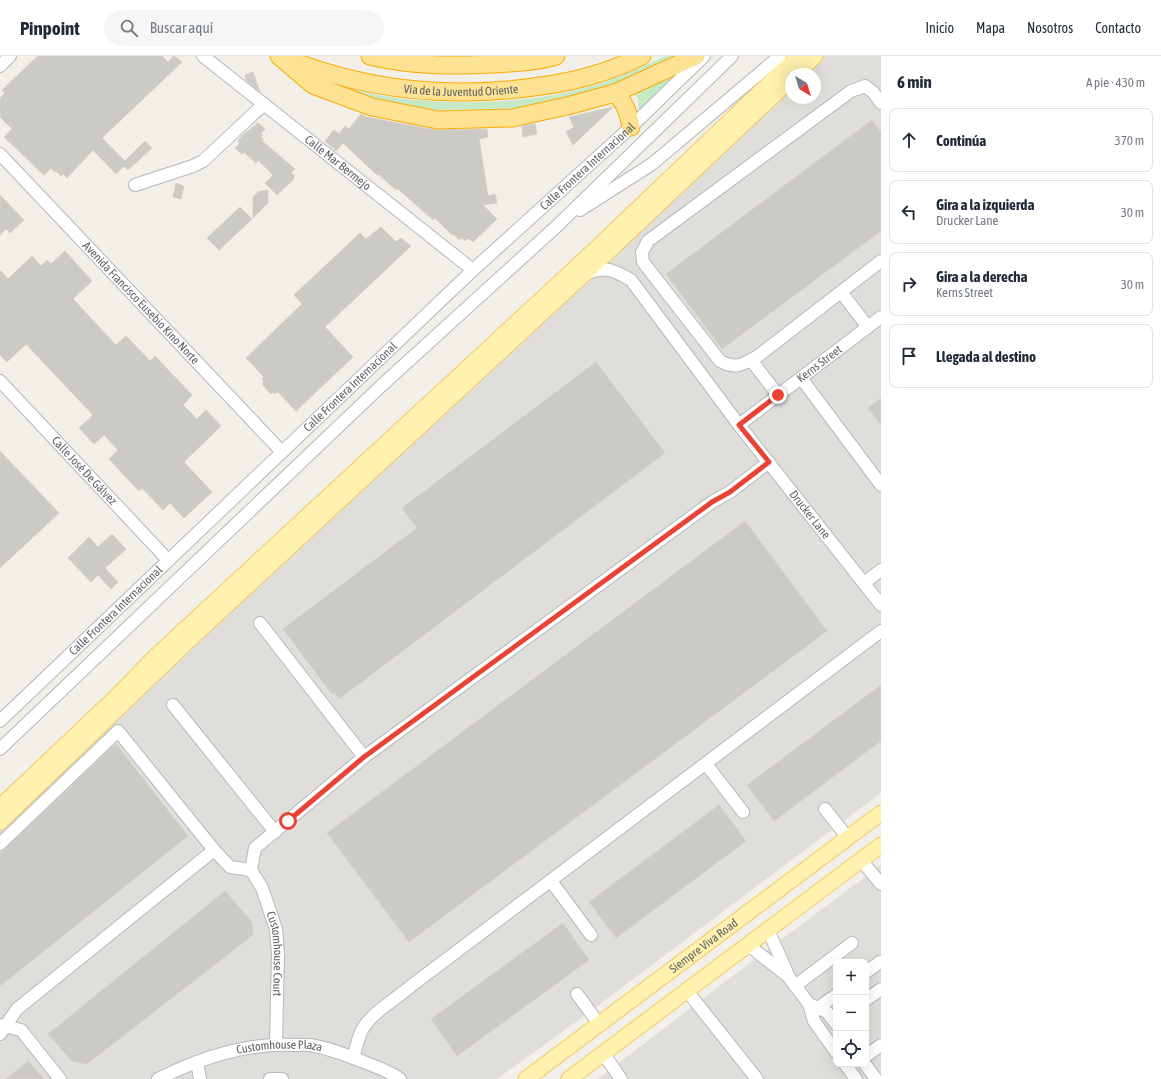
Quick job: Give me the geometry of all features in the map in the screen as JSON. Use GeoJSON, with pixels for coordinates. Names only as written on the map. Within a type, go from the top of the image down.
{"type":"FeatureCollection","features":[{"type":"Feature","properties":{"kind":"highway","name":"Vía de la Juventud Oriente"},"geometry":{"type":"LineString","coordinates":[[279,56],[307,67],[367,83],[412,91],[464,93],[493,92],[561,84],[627,64],[642,56]]}},
{"type":"Feature","properties":{"kind":"highway"},"geometry":{"type":"LineString","coordinates":[[279,56],[313,84],[372,107],[438,120],[512,118],[567,106],[615,93],[696,56]]}},
{"type":"Feature","properties":{"kind":"highway","name":"Vía de la Juventud Oriente"},"geometry":{"type":"LineString","coordinates":[[370,56],[414,64],[454,66],[511,63],[556,56]]}},
{"type":"Feature","properties":{"kind":"highway"},"geometry":{"type":"LineString","coordinates":[[615,93],[624,103],[629,114],[630,127]]}},
{"type":"Feature","properties":{"kind":"main road"},"geometry":{"type":"LineString","coordinates":[[0,807],[114,699],[156,656],[584,260],[798,56]]}},
{"type":"Feature","properties":{"kind":"main road"},"geometry":{"type":"LineString","coordinates":[[802,68],[815,56]]}},
{"type":"Feature","properties":{"kind":"main road"},"geometry":{"type":"LineString","coordinates":[[0,822],[182,647],[705,161],[785,85]]}},
{"type":"Feature","properties":{"kind":"main road","name":"Siempre Viva Road"},"geometry":{"type":"LineString","coordinates":[[526,1079],[881,813]]}},
{"type":"Feature","properties":{"kind":"main road"},"geometry":{"type":"LineString","coordinates":[[569,1079],[881,845]]}},
{"type":"Feature","properties":{"kind":"street"},"geometry":{"type":"LineString","coordinates":[[0,66],[10,56]]}},
{"type":"Feature","properties":{"kind":"street","name":"Calle Mar Bermejo"},"geometry":{"type":"LineString","coordinates":[[203,56],[473,270]]}},
{"type":"Feature","properties":{"kind":"street","name":"Calle Frontera Internacional"},"geometry":{"type":"LineString","coordinates":[[0,721],[473,270],[630,127],[704,56]]}},
{"type":"Feature","properties":{"kind":"street"},"geometry":{"type":"LineString","coordinates":[[0,749],[382,386],[558,225],[732,56]]}},
{"type":"Feature","properties":{"kind":"street"},"geometry":{"type":"LineString","coordinates":[[558,225],[652,164],[780,56]]}},
{"type":"Feature","properties":{"kind":"street"},"geometry":{"type":"LineString","coordinates":[[881,103],[873,92],[865,86],[851,91],[648,242],[642,252],[643,262],[720,361],[728,365],[740,366],[758,356],[881,261]]}},
{"type":"Feature","properties":{"kind":"street"},"geometry":{"type":"LineString","coordinates":[[135,185],[193,166],[203,161],[264,104]]}},
{"type":"Feature","properties":{"kind":"street","name":"Avenida Francisco Eusebio Kino Norte"},"geometry":{"type":"LineString","coordinates":[[0,154],[282,452]]}},
{"type":"Feature","properties":{"kind":"street","name":"Drucker Lane"},"geometry":{"type":"LineString","coordinates":[[553,288],[599,269],[615,271],[631,280],[739,425],[881,605]]}},
{"type":"Feature","properties":{"kind":"street"},"geometry":{"type":"LineString","coordinates":[[841,292],[868,327]]}},
{"type":"Feature","properties":{"kind":"street","name":"Kerns Street"},"geometry":{"type":"LineString","coordinates":[[739,425],[881,317]]}},
{"type":"Feature","properties":{"kind":"street"},"geometry":{"type":"LineString","coordinates":[[751,360],[778,395]]}},
{"type":"Feature","properties":{"kind":"street"},"geometry":{"type":"LineString","coordinates":[[801,378],[881,485]]}},
{"type":"Feature","properties":{"kind":"street","name":"Calle José De Gálvez"},"geometry":{"type":"LineString","coordinates":[[0,381],[168,560]]}},
{"type":"Feature","properties":{"kind":"street"},"geometry":{"type":"LineString","coordinates":[[0,844],[118,731],[214,850],[230,867],[251,870],[255,848],[364,757],[712,502],[730,492],[769,462]]}},
{"type":"Feature","properties":{"kind":"street"},"geometry":{"type":"LineString","coordinates":[[864,583],[881,570]]}},
{"type":"Feature","properties":{"kind":"street"},"geometry":{"type":"LineString","coordinates":[[260,623],[364,757]]}},
{"type":"Feature","properties":{"kind":"street"},"geometry":{"type":"LineString","coordinates":[[353,1058],[361,1032],[368,1021],[411,986],[881,631]]}},
{"type":"Feature","properties":{"kind":"street"},"geometry":{"type":"LineString","coordinates":[[173,705],[275,832]]}},
{"type":"Feature","properties":{"kind":"street"},"geometry":{"type":"LineString","coordinates":[[706,764],[743,812]]}},
{"type":"Feature","properties":{"kind":"street"},"geometry":{"type":"LineString","coordinates":[[825,809],[848,838]]}},
{"type":"Feature","properties":{"kind":"street"},"geometry":{"type":"LineString","coordinates":[[2,1028],[17,1009],[214,850]]}},
{"type":"Feature","properties":{"kind":"street"},"geometry":{"type":"LineString","coordinates":[[861,860],[881,884]]}},
{"type":"Feature","properties":{"kind":"street","name":"Customhouse Court"},"geometry":{"type":"LineString","coordinates":[[251,870],[262,888],[276,929],[278,954],[276,1043]]}},
{"type":"Feature","properties":{"kind":"street"},"geometry":{"type":"LineString","coordinates":[[550,881],[591,934]]}},
{"type":"Feature","properties":{"kind":"street"},"geometry":{"type":"LineString","coordinates":[[768,930],[792,981]]}},
{"type":"Feature","properties":{"kind":"street"},"geometry":{"type":"LineString","coordinates":[[792,981],[852,943]]}},
{"type":"Feature","properties":{"kind":"street"},"geometry":{"type":"LineString","coordinates":[[748,945],[792,981],[814,1006],[827,1012],[833,1019]]}},
{"type":"Feature","properties":{"kind":"street"},"geometry":{"type":"LineString","coordinates":[[869,970],[880,962]]}},
{"type":"Feature","properties":{"kind":"street"},"geometry":{"type":"LineString","coordinates":[[869,998],[881,989]]}},
{"type":"Feature","properties":{"kind":"street"},"geometry":{"type":"LineString","coordinates":[[687,991],[757,1079]]}},
{"type":"Feature","properties":{"kind":"street"},"geometry":{"type":"LineString","coordinates":[[577,994],[599,1024]]}},
{"type":"Feature","properties":{"kind":"street"},"geometry":{"type":"LineString","coordinates":[[814,1006],[833,996]]}},
{"type":"Feature","properties":{"kind":"street"},"geometry":{"type":"LineString","coordinates":[[814,1006],[814,1021],[833,1048]]}},
{"type":"Feature","properties":{"kind":"street"},"geometry":{"type":"LineString","coordinates":[[2,1028],[21,1030],[60,1079]]}},
{"type":"Feature","properties":{"kind":"street","name":"Customhouse Plaza"},"geometry":{"type":"LineString","coordinates":[[158,1079],[197,1062],[241,1049],[276,1043],[314,1046],[353,1058],[393,1074],[400,1079]]}},
{"type":"Feature","properties":{"kind":"street"},"geometry":{"type":"LineString","coordinates":[[869,1054],[881,1045]]}},
{"type":"Feature","properties":{"kind":"street"},"geometry":{"type":"LineString","coordinates":[[603,1053],[621,1079]]}},
{"type":"Feature","properties":{"kind":"street"},"geometry":{"type":"LineString","coordinates":[[197,1062],[200,1079]]}},
{"type":"Feature","properties":{"kind":"street"},"geometry":{"type":"LineString","coordinates":[[847,1067],[856,1079]]}},
{"type":"Feature","properties":{"kind":"street"},"geometry":{"type":"LineString","coordinates":[[867,1067],[876,1079]]}},
{"type":"Feature","properties":{"kind":"street"},"geometry":{"type":"LineString","coordinates":[[270,1079],[282,1079]]}},
{"type":"Feature","properties":{"kind":"shaded area"},"geometry":{"type":"Polygon","coordinates":[[[794,56],[881,56],[881,793],[580,1019],[497,1079],[0,1079],[0,800],[794,56]]]}},
{"type":"Feature","properties":{"kind":"shaded area"},"geometry":{"type":"Polygon","coordinates":[[[881,865],[881,1079],[598,1079],[718,987],[881,865]]]}},
{"type":"Feature","properties":{"kind":"green space"},"geometry":{"type":"Polygon","coordinates":[[[665,56],[678,56],[636,77],[596,91],[518,108],[436,110],[407,109],[385,105],[310,76],[380,96],[439,102],[493,102],[547,96],[595,85],[613,79],[665,56]]]}},
{"type":"Feature","properties":{"kind":"green space"},"geometry":{"type":"Polygon","coordinates":[[[686,64],[639,111],[638,99],[632,89],[686,64]]]}},
{"type":"Feature","properties":{"kind":"building"},"geometry":{"type":"Polygon","coordinates":[[[38,56],[162,56],[168,62],[174,56],[182,62],[102,138],[125,161],[145,141],[152,148],[128,170],[124,166],[116,174],[93,150],[67,178],[63,174],[61,176],[56,171],[54,172],[51,168],[44,175],[4,137],[12,129],[0,117],[0,98],[5,93],[2,90],[38,56]]]}},
{"type":"Feature","properties":{"kind":"building"},"geometry":{"type":"Polygon","coordinates":[[[253,72],[260,92],[246,80],[245,75],[253,72]]]}},
{"type":"Feature","properties":{"kind":"building"},"geometry":{"type":"Polygon","coordinates":[[[613,107],[573,145],[566,132],[574,127],[569,117],[613,107]]]}},
{"type":"Feature","properties":{"kind":"building"},"geometry":{"type":"Polygon","coordinates":[[[361,114],[366,117],[436,130],[487,129],[488,137],[479,139],[488,196],[495,194],[497,203],[483,205],[497,219],[473,242],[468,238],[465,241],[462,238],[460,240],[453,234],[452,235],[435,218],[433,220],[397,188],[396,190],[378,174],[377,175],[343,143],[336,151],[325,141],[334,130],[339,134],[345,126],[349,129],[361,114]]]}},
{"type":"Feature","properties":{"kind":"building"},"geometry":{"type":"Polygon","coordinates":[[[872,120],[881,132],[881,231],[722,349],[666,274],[872,120]]]}},
{"type":"Feature","properties":{"kind":"building"},"geometry":{"type":"Polygon","coordinates":[[[258,123],[265,129],[261,133],[263,135],[261,137],[263,139],[262,141],[295,169],[291,173],[295,176],[293,178],[294,179],[277,195],[265,183],[273,175],[258,160],[256,163],[244,152],[242,154],[235,148],[240,143],[238,142],[239,139],[258,123]]]}},
{"type":"Feature","properties":{"kind":"building"},"geometry":{"type":"Polygon","coordinates":[[[535,124],[537,134],[523,137],[522,126],[535,124]]]}},
{"type":"Feature","properties":{"kind":"building"},"geometry":{"type":"Polygon","coordinates":[[[176,183],[184,186],[181,199],[173,197],[176,183]]]}},
{"type":"Feature","properties":{"kind":"building"},"geometry":{"type":"Polygon","coordinates":[[[268,190],[268,203],[253,218],[253,197],[258,192],[268,190]]]}},
{"type":"Feature","properties":{"kind":"building"},"geometry":{"type":"Polygon","coordinates":[[[0,195],[24,220],[10,233],[6,229],[0,235],[0,195]]]}},
{"type":"Feature","properties":{"kind":"building"},"geometry":{"type":"Polygon","coordinates":[[[240,207],[252,219],[219,250],[207,238],[240,207]]]}},
{"type":"Feature","properties":{"kind":"building"},"geometry":{"type":"Polygon","coordinates":[[[381,227],[396,242],[401,238],[411,246],[325,327],[353,357],[296,411],[278,392],[275,394],[273,392],[271,394],[262,384],[264,382],[262,379],[264,377],[246,358],[302,304],[294,295],[360,233],[366,239],[381,227]]]}},
{"type":"Feature","properties":{"kind":"building"},"geometry":{"type":"Polygon","coordinates":[[[65,251],[92,281],[73,299],[116,345],[126,336],[150,361],[155,356],[192,395],[183,405],[197,419],[206,410],[221,426],[184,462],[212,492],[184,518],[170,503],[163,510],[142,488],[139,491],[109,459],[118,450],[104,435],[94,444],[79,428],[93,415],[26,344],[7,362],[0,355],[0,270],[8,279],[32,256],[41,266],[47,260],[51,264],[65,251]]]}},
{"type":"Feature","properties":{"kind":"building"},"geometry":{"type":"Polygon","coordinates":[[[596,362],[665,453],[339,699],[335,693],[332,694],[283,629],[417,528],[402,508],[596,362]]]}},
{"type":"Feature","properties":{"kind":"building"},"geometry":{"type":"Polygon","coordinates":[[[881,398],[881,425],[868,408],[881,398]]]}},
{"type":"Feature","properties":{"kind":"building"},"geometry":{"type":"Polygon","coordinates":[[[0,451],[59,513],[0,568],[0,451]]]}},
{"type":"Feature","properties":{"kind":"building"},"geometry":{"type":"Polygon","coordinates":[[[745,521],[827,631],[409,942],[327,833],[745,521]]]}},
{"type":"Feature","properties":{"kind":"building"},"geometry":{"type":"Polygon","coordinates":[[[112,534],[126,549],[105,568],[118,582],[111,589],[98,575],[91,582],[68,558],[89,537],[98,547],[112,534]]]}},
{"type":"Feature","properties":{"kind":"building"},"geometry":{"type":"Polygon","coordinates":[[[881,685],[881,741],[774,821],[747,785],[881,685]]]}},
{"type":"Feature","properties":{"kind":"building"},"geometry":{"type":"Polygon","coordinates":[[[116,744],[188,836],[0,986],[0,853],[116,744]]]}},
{"type":"Feature","properties":{"kind":"building"},"geometry":{"type":"Polygon","coordinates":[[[719,805],[746,841],[616,938],[589,902],[719,805]]]}},
{"type":"Feature","properties":{"kind":"building"},"geometry":{"type":"Polygon","coordinates":[[[225,891],[252,922],[253,935],[87,1064],[72,1061],[48,1034],[225,891]]]}},
{"type":"Feature","properties":{"kind":"building"},"geometry":{"type":"Polygon","coordinates":[[[563,923],[589,960],[457,1056],[431,1019],[563,923]]]}},
{"type":"Feature","properties":{"kind":"building"},"geometry":{"type":"Polygon","coordinates":[[[28,1061],[44,1079],[6,1079],[28,1061]]]}},
{"type":"Feature","properties":{"kind":"route"},"geometry":{"type":"LineString","coordinates":[[288,821],[364,757],[712,502],[730,492],[769,462],[739,425],[778,395]]}}]}
